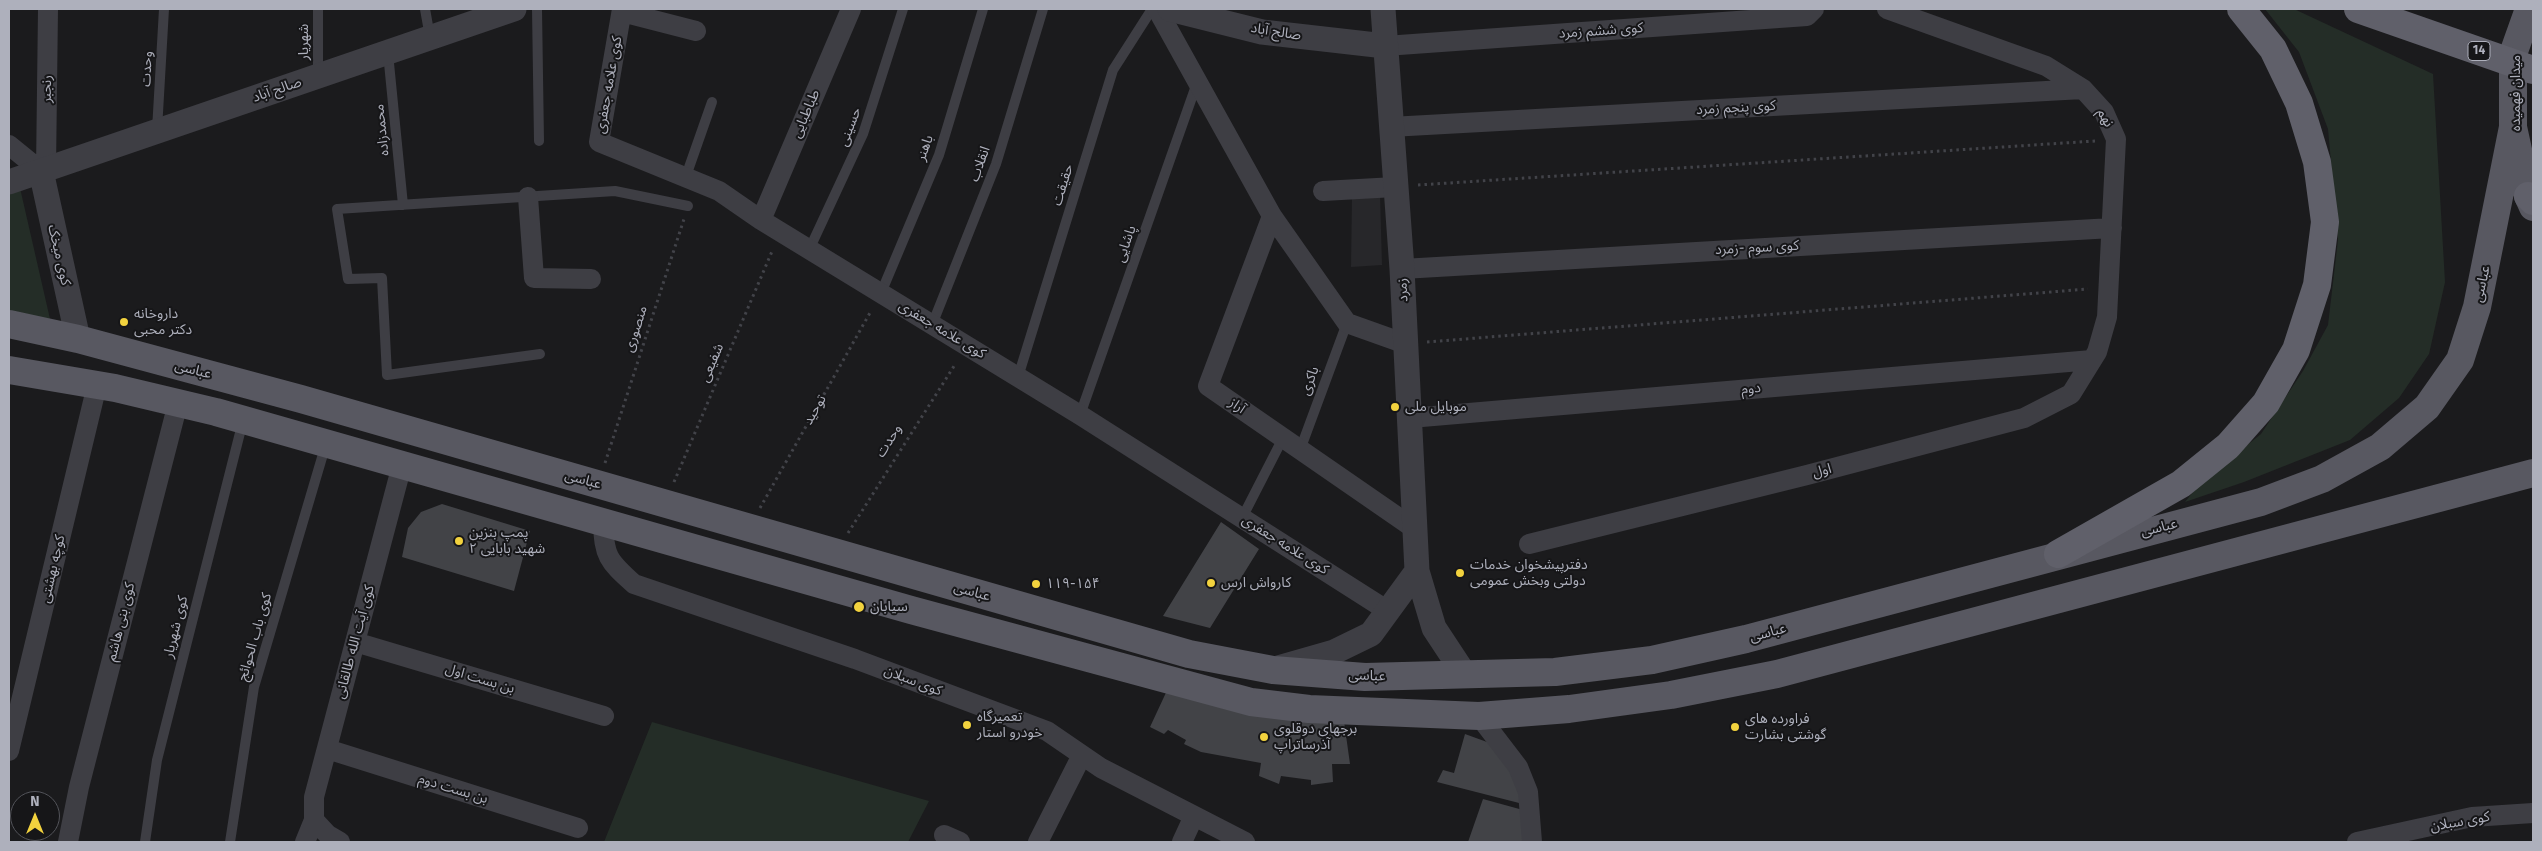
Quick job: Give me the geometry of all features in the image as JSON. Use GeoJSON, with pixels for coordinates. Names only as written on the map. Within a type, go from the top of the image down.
{"type":"FeatureCollection","features":[{"type":"Feature","properties":{"kind":"highway"},"geometry":{"type":"LineString","coordinates":[[2058,554],[2181,484],[2228,446],[2266,403],[2296,350],[2317,285],[2325,222],[2317,162],[2299,103],[2277,58],[2241,9]]}},
{"type":"Feature","properties":{"kind":"highway","name":"14"},"geometry":{"type":"LineString","coordinates":[[2358,9],[2533,70]]}},
{"type":"Feature","properties":{"kind":"main road","name":"میدان فهمیده"},"geometry":{"type":"LineString","coordinates":[[2529,9],[2514,54],[2514,127],[2531,201]]}},
{"type":"Feature","properties":{"kind":"main road","name":"عباسى"},"geometry":{"type":"LineString","coordinates":[[9,324],[78,338],[301,400],[1189,654],[1273,670],[1365,677],[1555,672],[1652,660],[1746,639],[2058,554],[2262,502],[2322,479],[2380,447],[2426,407],[2460,360],[2477,307],[2514,127]]}},
{"type":"Feature","properties":{"kind":"main road"},"geometry":{"type":"LineString","coordinates":[[9,370],[97,385],[243,420],[911,610],[1251,702],[1309,709],[1480,716],[1569,709],[1671,694],[1777,674],[2533,473]]}},
{"type":"Feature","properties":{"kind":"main road"},"geometry":{"type":"LineString","coordinates":[[290,433],[301,400]]}},
{"type":"Feature","properties":{"kind":"main road"},"geometry":{"type":"LineString","coordinates":[[911,610],[920,577]]}},
{"type":"Feature","properties":{"kind":"street","name":"رنجبر"},"geometry":{"type":"LineString","coordinates":[[43,170],[48,9]]}},
{"type":"Feature","properties":{"kind":"street","name":"صالح آباد"},"geometry":{"type":"LineString","coordinates":[[9,182],[514,9]]}},
{"type":"Feature","properties":{"kind":"street","name":"طباطبایی"},"geometry":{"type":"LineString","coordinates":[[761,220],[852,9]]}},
{"type":"Feature","properties":{"kind":"street"},"geometry":{"type":"LineString","coordinates":[[1157,9],[1272,216],[1347,323],[1406,344]]}},
{"type":"Feature","properties":{"kind":"street","name":"صالح آباد"},"geometry":{"type":"LineString","coordinates":[[1170,9],[1262,32],[1385,46]]}},
{"type":"Feature","properties":{"kind":"street","name":"زمرد"},"geometry":{"type":"LineString","coordinates":[[1383,9],[1390,127],[1402,269],[1417,571],[1434,628],[1465,675]]}},
{"type":"Feature","properties":{"kind":"street","name":"کوی ششم زمرد"},"geometry":{"type":"LineString","coordinates":[[1385,46],[1807,16],[1814,9]]}},
{"type":"Feature","properties":{"kind":"street","name":"نهم"},"geometry":{"type":"LineString","coordinates":[[1887,9],[2046,66],[2083,89],[2104,112],[2116,139],[2112,228],[2107,316],[2098,352],[2092,360]]}},
{"type":"Feature","properties":{"kind":"street"},"geometry":{"type":"LineString","coordinates":[[622,10],[696,31]]}},
{"type":"Feature","properties":{"kind":"street","name":"کوی علامه جعفری"},"geometry":{"type":"LineString","coordinates":[[622,10],[599,142],[719,191],[780,232],[1080,415],[1388,611]]}},
{"type":"Feature","properties":{"kind":"street","name":"کوی پنجم زمرد"},"geometry":{"type":"LineString","coordinates":[[1390,127],[2083,89]]}},
{"type":"Feature","properties":{"kind":"street"},"geometry":{"type":"LineString","coordinates":[[9,145],[43,170]]}},
{"type":"Feature","properties":{"kind":"street","name":"کوی میخک"},"geometry":{"type":"LineString","coordinates":[[43,170],[78,338]]}},
{"type":"Feature","properties":{"kind":"street"},"geometry":{"type":"LineString","coordinates":[[1323,191],[1395,187]]}},
{"type":"Feature","properties":{"kind":"street"},"geometry":{"type":"LineString","coordinates":[[528,197],[534,278],[591,279]]}},
{"type":"Feature","properties":{"kind":"street","name":"آراز"},"geometry":{"type":"LineString","coordinates":[[1272,216],[1208,386],[1415,529]]}},
{"type":"Feature","properties":{"kind":"street","name":"کوی سوم -زمرد"},"geometry":{"type":"LineString","coordinates":[[1402,269],[2112,228]]}},
{"type":"Feature","properties":{"kind":"street","name":"دوم"},"geometry":{"type":"LineString","coordinates":[[1410,418],[2092,360]]}},
{"type":"Feature","properties":{"kind":"street","name":"اول"},"geometry":{"type":"LineString","coordinates":[[1529,544],[1807,475],[2024,418],[2071,394],[2092,360]]}},
{"type":"Feature","properties":{"kind":"street","name":"کوچه بهشتی"},"geometry":{"type":"LineString","coordinates":[[9,751],[97,385]]}},
{"type":"Feature","properties":{"kind":"street","name":"کوی بنی هاشم"},"geometry":{"type":"LineString","coordinates":[[68,842],[79,787],[178,403]]}},
{"type":"Feature","properties":{"kind":"street","name":"کوی آیت الله طالقانی"},"geometry":{"type":"LineString","coordinates":[[314,820],[314,797],[402,465]]}},
{"type":"Feature","properties":{"kind":"street","name":"کوی سبلان"},"geometry":{"type":"LineString","coordinates":[[603,522],[604,549],[618,570],[634,584],[854,659],[1038,728],[1101,768],[1245,842]]}},
{"type":"Feature","properties":{"kind":"street"},"geometry":{"type":"LineString","coordinates":[[1273,670],[1334,652],[1371,634],[1417,571]]}},
{"type":"Feature","properties":{"kind":"street","name":"بن بست اول"},"geometry":{"type":"LineString","coordinates":[[355,642],[604,716]]}},
{"type":"Feature","properties":{"kind":"street"},"geometry":{"type":"LineString","coordinates":[[1480,716],[1518,767],[1528,792],[1532,842]]}},
{"type":"Feature","properties":{"kind":"street","name":"بن بست دوم"},"geometry":{"type":"LineString","coordinates":[[327,749],[578,828]]}},
{"type":"Feature","properties":{"kind":"street"},"geometry":{"type":"LineString","coordinates":[[1038,842],[1082,756]]}},
{"type":"Feature","properties":{"kind":"street","name":"کوی سبلان"},"geometry":{"type":"LineString","coordinates":[[2357,842],[2472,817],[2533,813]]}},
{"type":"Feature","properties":{"kind":"street"},"geometry":{"type":"LineString","coordinates":[[1182,842],[1194,816]]}},
{"type":"Feature","properties":{"kind":"street"},"geometry":{"type":"LineString","coordinates":[[305,842],[314,820],[328,835],[340,842]]}},
{"type":"Feature","properties":{"kind":"lane","name":"وحدت"},"geometry":{"type":"LineString","coordinates":[[157,131],[164,9]]}},
{"type":"Feature","properties":{"kind":"lane","name":"شهریار"},"geometry":{"type":"LineString","coordinates":[[318,9],[318,76]]}},
{"type":"Feature","properties":{"kind":"lane"},"geometry":{"type":"LineString","coordinates":[[425,9],[430,37]]}},
{"type":"Feature","properties":{"kind":"lane"},"geometry":{"type":"LineString","coordinates":[[537,9],[539,141]]}},
{"type":"Feature","properties":{"kind":"lane","name":"حسینی"},"geometry":{"type":"LineString","coordinates":[[809,250],[863,134],[903,9]]}},
{"type":"Feature","properties":{"kind":"lane","name":"باهنر"},"geometry":{"type":"LineString","coordinates":[[881,293],[938,155],[983,9]]}},
{"type":"Feature","properties":{"kind":"lane","name":"انقلاب"},"geometry":{"type":"LineString","coordinates":[[932,325],[996,164],[1043,9]]}},
{"type":"Feature","properties":{"kind":"lane","name":"حقیقت"},"geometry":{"type":"LineString","coordinates":[[1018,377],[1113,70],[1152,9]]}},
{"type":"Feature","properties":{"kind":"lane","name":"محمدزاده"},"geometry":{"type":"LineString","coordinates":[[388,52],[403,205]]}},
{"type":"Feature","properties":{"kind":"lane","name":"پاشایی"},"geometry":{"type":"LineString","coordinates":[[1080,415],[1197,82]]}},
{"type":"Feature","properties":{"kind":"lane"},"geometry":{"type":"LineString","coordinates":[[686,176],[712,102]]}},
{"type":"Feature","properties":{"kind":"lane"},"geometry":{"type":"LineString","coordinates":[[540,354],[387,375],[382,278],[348,279],[337,209],[615,191],[688,206]]}},
{"type":"Feature","properties":{"kind":"lane","name":"باکری"},"geometry":{"type":"LineString","coordinates":[[1300,450],[1347,323]]}},
{"type":"Feature","properties":{"kind":"lane","name":"کوی شهریار"},"geometry":{"type":"LineString","coordinates":[[145,842],[157,760],[243,420]]}},
{"type":"Feature","properties":{"kind":"lane"},"geometry":{"type":"LineString","coordinates":[[1242,518],[1283,438]]}},
{"type":"Feature","properties":{"kind":"lane","name":"کوی باب الحوائج"},"geometry":{"type":"LineString","coordinates":[[230,842],[254,688],[326,443]]}},
{"type":"Feature","properties":{"kind":"path"},"geometry":{"type":"LineString","coordinates":[[1395,187],[2116,139]]}},
{"type":"Feature","properties":{"kind":"path","name":"منصوری"},"geometry":{"type":"LineString","coordinates":[[598,484],[688,206]]}},
{"type":"Feature","properties":{"kind":"path","name":"شفیعی"},"geometry":{"type":"LineString","coordinates":[[665,504],[780,232]]}},
{"type":"Feature","properties":{"kind":"path"},"geometry":{"type":"LineString","coordinates":[[1406,344],[2109,287]]}},
{"type":"Feature","properties":{"kind":"path","name":"توحید"},"geometry":{"type":"LineString","coordinates":[[748,528],[881,293]]}},
{"type":"Feature","properties":{"kind":"path","name":"وحدت"},"geometry":{"type":"LineString","coordinates":[[835,552],[967,345]]}},
{"type":"Feature","properties":{"kind":"shaded area"},"geometry":{"type":"Polygon","coordinates":[[[2265,9],[2294,9],[2433,74],[2445,282],[2429,354],[2399,398],[2350,440],[2244,482],[2185,502],[2201,482],[2261,434],[2303,371],[2328,325],[2338,240],[2328,129],[2299,52],[2265,9]]]}},
{"type":"Feature","properties":{"kind":"shaded area"},"geometry":{"type":"Polygon","coordinates":[[[20,188],[50,319],[9,312],[9,192],[20,188]]]}},
{"type":"Feature","properties":{"kind":"shaded area"},"geometry":{"type":"Polygon","coordinates":[[[1380,194],[1382,265],[1351,267],[1352,196],[1380,194]]]}},
{"type":"Feature","properties":{"kind":"shaded area"},"geometry":{"type":"Polygon","coordinates":[[[652,722],[929,801],[908,842],[604,842],[652,722]]]}},
{"type":"Feature","properties":{"kind":"building"},"geometry":{"type":"Polygon","coordinates":[[[442,504],[530,531],[514,591],[402,557],[408,528],[421,512],[442,504]]]}},
{"type":"Feature","properties":{"kind":"building","name":"کارواش ارس"},"geometry":{"type":"Polygon","coordinates":[[[1221,522],[1259,549],[1210,628],[1163,616],[1221,522]]]}},
{"type":"Feature","properties":{"kind":"building","name":"برجهای دوقلوی آذرساتراپ"},"geometry":{"type":"Polygon","coordinates":[[[1170,684],[1343,714],[1350,764],[1332,764],[1333,782],[1311,785],[1311,780],[1281,776],[1279,784],[1259,776],[1261,763],[1201,752],[1184,744],[1186,740],[1168,730],[1164,734],[1150,727],[1170,684]]]}},
{"type":"Feature","properties":{"kind":"building"},"geometry":{"type":"Polygon","coordinates":[[[1465,734],[1498,746],[1514,769],[1523,804],[1437,782],[1443,770],[1454,773],[1465,734]]]}},
{"type":"Feature","properties":{"kind":"building"},"geometry":{"type":"Polygon","coordinates":[[[1483,799],[1523,810],[1526,842],[1468,842],[1483,799]]]}},
{"type":"Feature","properties":{"kind":"place","name":"داروخانه دکتر محبی"},"geometry":{"type":"Point","coordinates":[124,322]}},
{"type":"Feature","properties":{"kind":"place","name":"موبایل ملی"},"geometry":{"type":"Point","coordinates":[1395,407]}},
{"type":"Feature","properties":{"kind":"place","name":"پمپ بنزین شهید بابایی ۲"},"geometry":{"type":"Point","coordinates":[459,541]}},
{"type":"Feature","properties":{"kind":"place","name":"دفترپیشخوان خدمات دولتی وبخش عمومی"},"geometry":{"type":"Point","coordinates":[1460,573]}},
{"type":"Feature","properties":{"kind":"place","name":"کارواش ارس"},"geometry":{"type":"Point","coordinates":[1211,583]}},
{"type":"Feature","properties":{"kind":"place","name":"۱۱۹-۱۵۴"},"geometry":{"type":"Point","coordinates":[1036,584]}},
{"type":"Feature","properties":{"kind":"place","name":"سیابان"},"geometry":{"type":"Point","coordinates":[859,607]}},
{"type":"Feature","properties":{"kind":"place","name":"تعمیرگاه خودرو استار"},"geometry":{"type":"Point","coordinates":[967,725]}},
{"type":"Feature","properties":{"kind":"place","name":"فراورده های گوشتی بشارت"},"geometry":{"type":"Point","coordinates":[1735,727]}},
{"type":"Feature","properties":{"kind":"place","name":"برجهای دوقلوی آذرساتراپ"},"geometry":{"type":"Point","coordinates":[1264,737]}}]}
